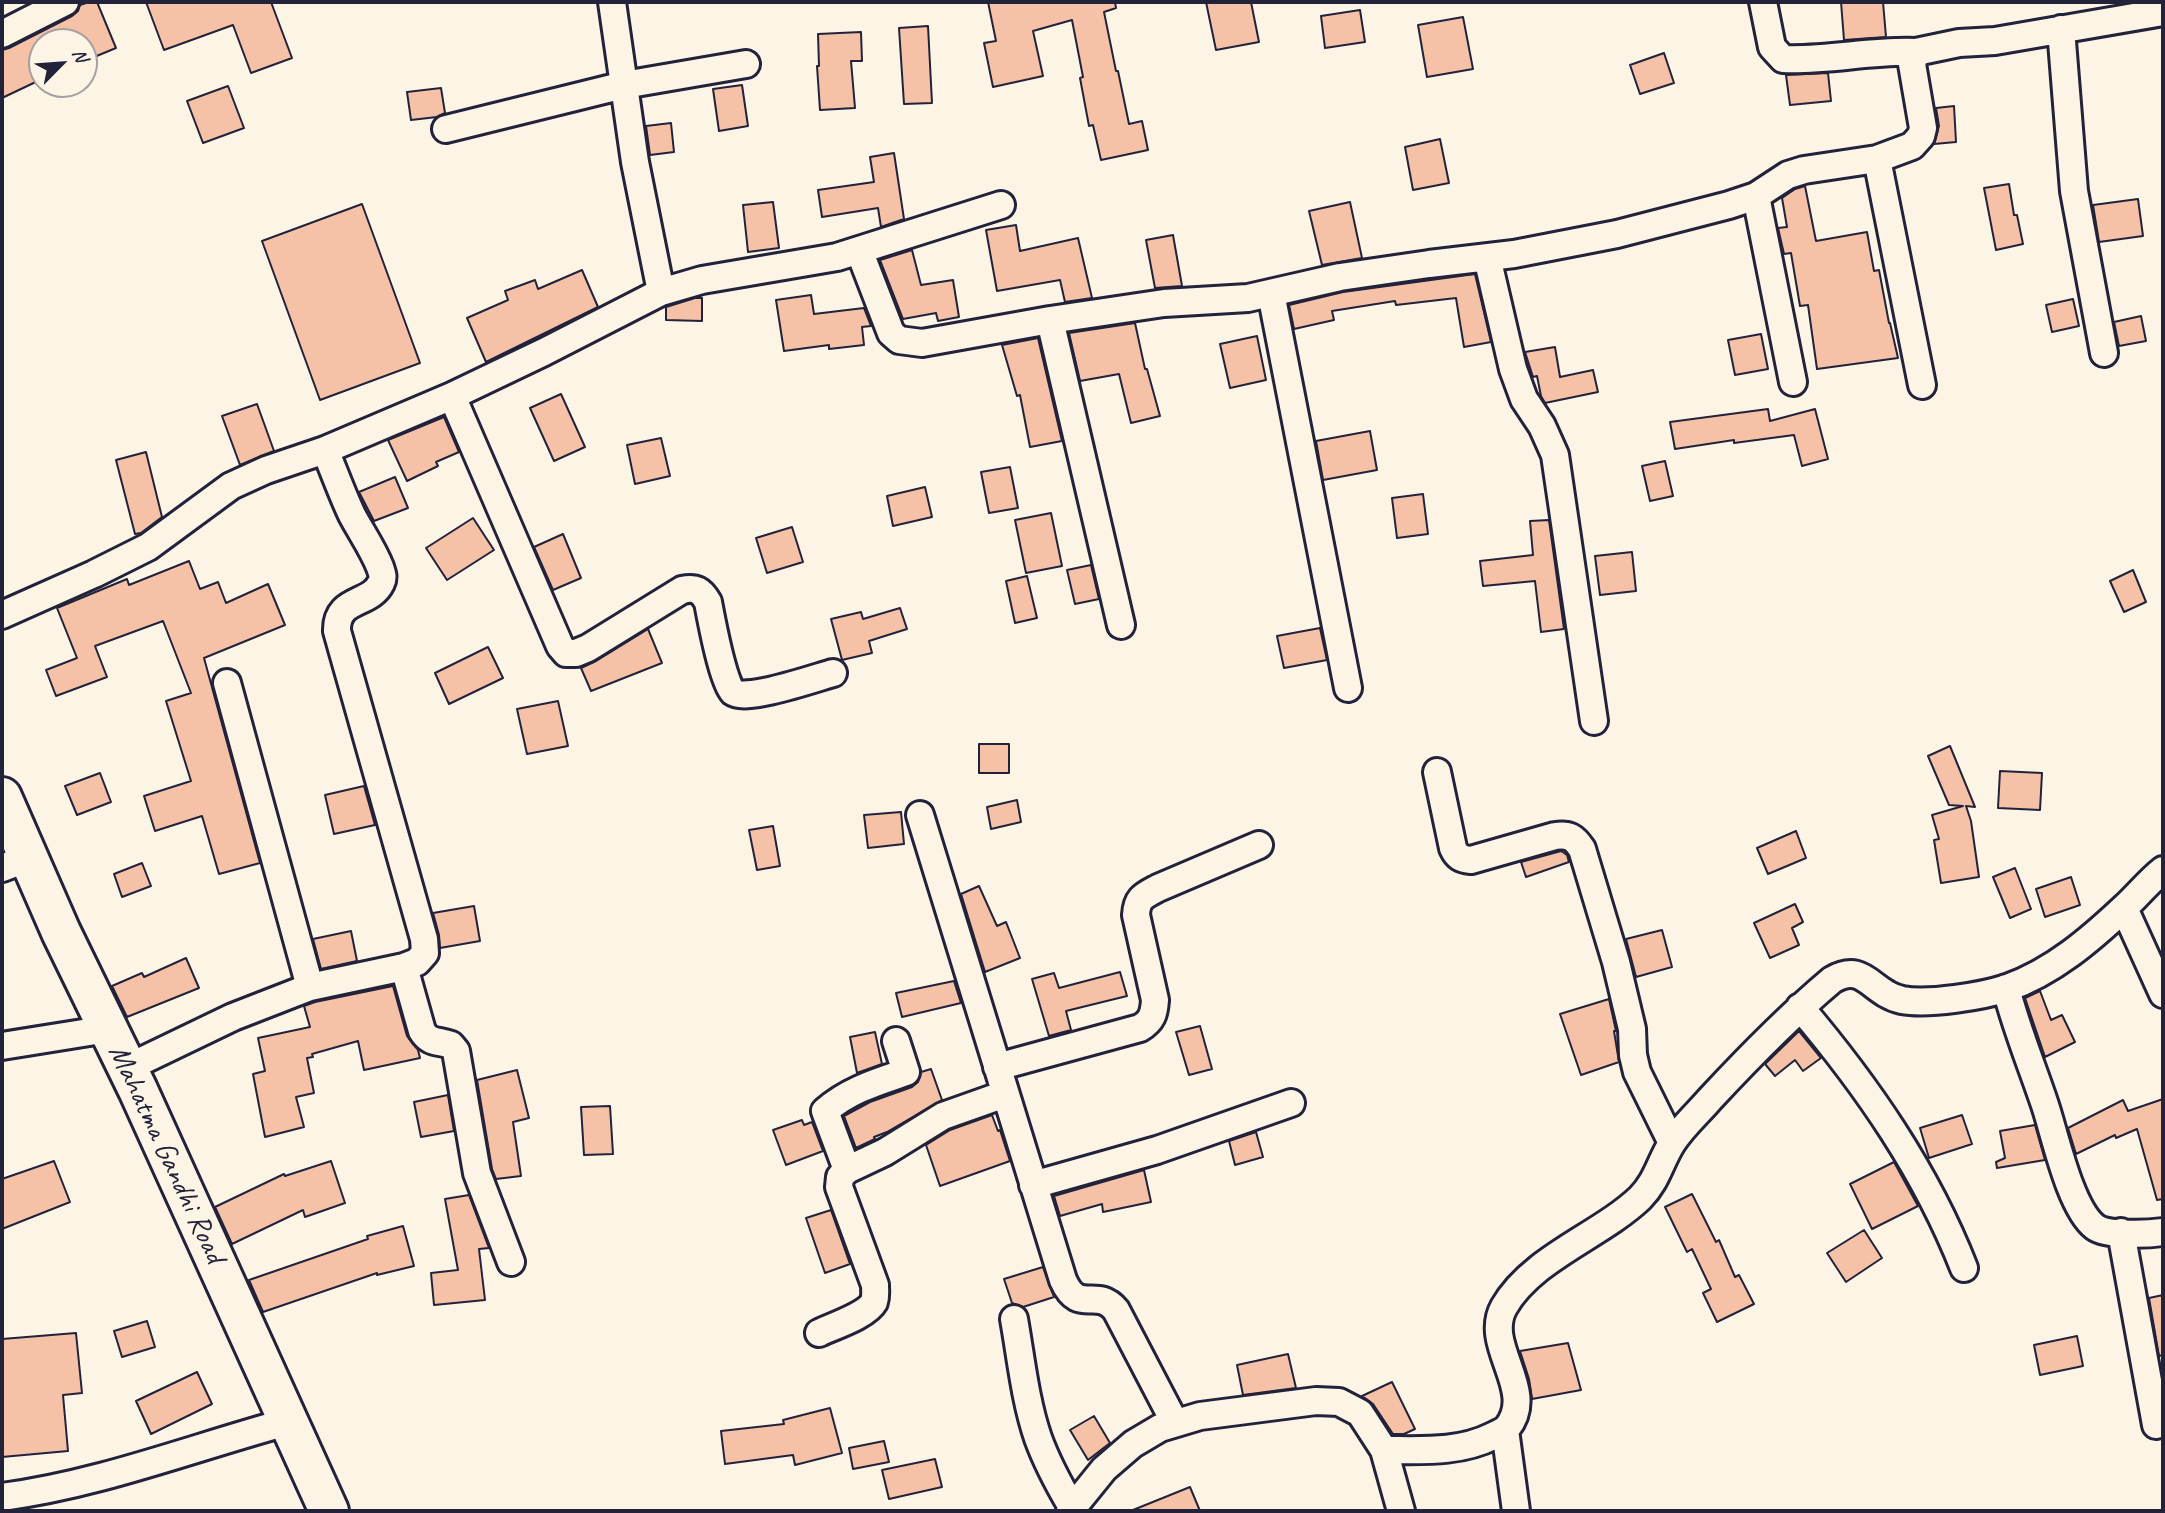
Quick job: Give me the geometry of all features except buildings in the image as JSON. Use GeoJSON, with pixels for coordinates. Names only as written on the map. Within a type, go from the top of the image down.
{"type":"FeatureCollection","features":[{"type":"Feature","properties":{"kind":"main road","name":"Mahatma Gandhi Road"},"geometry":{"type":"LineString","coordinates":[[2,797],[15,863],[61,932],[127,1068],[329,1511]]}},
{"type":"Feature","properties":{"kind":"street"},"geometry":{"type":"LineString","coordinates":[[2,34],[65,2]]}},
{"type":"Feature","properties":{"kind":"street"},"geometry":{"type":"LineString","coordinates":[[612,2],[635,162],[661,292]]}},
{"type":"Feature","properties":{"kind":"street"},"geometry":{"type":"LineString","coordinates":[[1763,2],[1772,47],[1783,59],[1916,52],[2163,12]]}},
{"type":"Feature","properties":{"kind":"street"},"geometry":{"type":"LineString","coordinates":[[2061,29],[2074,191],[2104,353]]}},
{"type":"Feature","properties":{"kind":"street"},"geometry":{"type":"LineString","coordinates":[[859,250],[891,333],[899,340],[922,343],[1164,303],[1248,298],[1340,277],[1514,254],[1617,234],[1729,205],[1756,196],[1788,175],[1877,159],[1912,146],[1921,136],[1923,128],[1912,64],[1916,52]]}},
{"type":"Feature","properties":{"kind":"street"},"geometry":{"type":"LineString","coordinates":[[446,130],[624,85],[746,64]]}},
{"type":"Feature","properties":{"kind":"street"},"geometry":{"type":"LineString","coordinates":[[1877,159],[1922,385]]}},
{"type":"Feature","properties":{"kind":"street"},"geometry":{"type":"LineString","coordinates":[[1756,196],[1793,382]]}},
{"type":"Feature","properties":{"kind":"street"},"geometry":{"type":"LineString","coordinates":[[2,615],[148,547],[231,486],[266,470],[325,450],[452,396],[661,292],[702,280],[837,257],[1001,205]]}},
{"type":"Feature","properties":{"kind":"street"},"geometry":{"type":"LineString","coordinates":[[1487,257],[1513,369],[1524,399],[1542,426],[1555,455],[1594,721]]}},
{"type":"Feature","properties":{"kind":"street"},"geometry":{"type":"LineString","coordinates":[[1271,293],[1348,688]]}},
{"type":"Feature","properties":{"kind":"street"},"geometry":{"type":"LineString","coordinates":[[1050,320],[1121,625]]}},
{"type":"Feature","properties":{"kind":"street"},"geometry":{"type":"LineString","coordinates":[[452,396],[560,646],[566,653],[576,653],[588,648],[682,590],[692,588],[701,591],[708,602],[726,679],[732,691],[744,696],[758,694],[833,673]]}},
{"type":"Feature","properties":{"kind":"street"},"geometry":{"type":"LineString","coordinates":[[127,1068],[233,1017],[310,988],[404,967],[416,962],[425,953],[424,939],[337,631],[337,619],[343,610],[380,585],[383,577],[351,513],[325,450]]}},
{"type":"Feature","properties":{"kind":"street"},"geometry":{"type":"LineString","coordinates":[[227,683],[310,988]]}},
{"type":"Feature","properties":{"kind":"street"},"geometry":{"type":"LineString","coordinates":[[1437,772],[1452,848],[1462,859],[1471,860],[1555,836],[1567,834],[1576,839],[1582,849],[1616,962],[1632,1029],[1637,1072],[1672,1143]]}},
{"type":"Feature","properties":{"kind":"street"},"geometry":{"type":"LineString","coordinates":[[920,815],[1067,1289],[1073,1297],[1109,1302],[1116,1310],[1175,1423]]}},
{"type":"Feature","properties":{"kind":"street"},"geometry":{"type":"LineString","coordinates":[[997,1067],[1139,1028],[1149,1022],[1154,1013],[1155,1000],[1136,915],[1137,904],[1144,895],[1158,888],[1259,845]]}},
{"type":"Feature","properties":{"kind":"street"},"geometry":{"type":"LineString","coordinates":[[1384,1451],[1451,1449],[1477,1444],[1505,1430],[1517,1412],[1516,1389],[1499,1329],[1502,1309],[1518,1286],[1565,1249],[1641,1197],[1659,1173],[1672,1143],[1755,1051],[1800,1007],[1832,981],[1841,975],[1852,973],[1862,976],[1886,995],[1905,1000],[1963,997],[2006,988],[2042,973],[2063,958],[2124,908],[2163,870]]}},
{"type":"Feature","properties":{"kind":"street"},"geometry":{"type":"LineString","coordinates":[[2124,908],[2163,995]]}},
{"type":"Feature","properties":{"kind":"street"},"geometry":{"type":"LineString","coordinates":[[404,967],[422,1031],[427,1039],[451,1045],[456,1051],[477,1173],[511,1262]]}},
{"type":"Feature","properties":{"kind":"street"},"geometry":{"type":"LineString","coordinates":[[2006,988],[2071,1189],[2085,1216],[2096,1228],[2113,1233],[2163,1232]]}},
{"type":"Feature","properties":{"kind":"street"},"geometry":{"type":"LineString","coordinates":[[1800,1007],[1833,1047],[1898,1138],[1947,1226],[1964,1268]]}},
{"type":"Feature","properties":{"kind":"street"},"geometry":{"type":"LineString","coordinates":[[2,1046],[108,1029]]}},
{"type":"Feature","properties":{"kind":"street"},"geometry":{"type":"LineString","coordinates":[[847,1170],[825,1111],[840,1098],[856,1090],[906,1072],[897,1041]]}},
{"type":"Feature","properties":{"kind":"street"},"geometry":{"type":"LineString","coordinates":[[819,1332],[861,1313],[872,1305],[876,1297],[875,1285],[839,1187],[840,1177],[847,1170],[886,1152],[943,1116],[1005,1094]]}},
{"type":"Feature","properties":{"kind":"street"},"geometry":{"type":"LineString","coordinates":[[1033,1185],[1183,1142],[1291,1103]]}},
{"type":"Feature","properties":{"kind":"street"},"geometry":{"type":"LineString","coordinates":[[2121,1232],[2156,1425]]}},
{"type":"Feature","properties":{"kind":"street"},"geometry":{"type":"LineString","coordinates":[[1014,1319],[1027,1393],[1038,1436],[1053,1475],[1071,1509],[1104,1469],[1133,1444],[1160,1428],[1200,1416],[1316,1401],[1339,1402],[1360,1413],[1384,1451],[1401,1511]]}},
{"type":"Feature","properties":{"kind":"street"},"geometry":{"type":"LineString","coordinates":[[2,1497],[47,1491],[109,1476],[217,1441],[287,1422]]}},
{"type":"Feature","properties":{"kind":"street"},"geometry":{"type":"LineString","coordinates":[[1505,1430],[1516,1511]]}}]}
